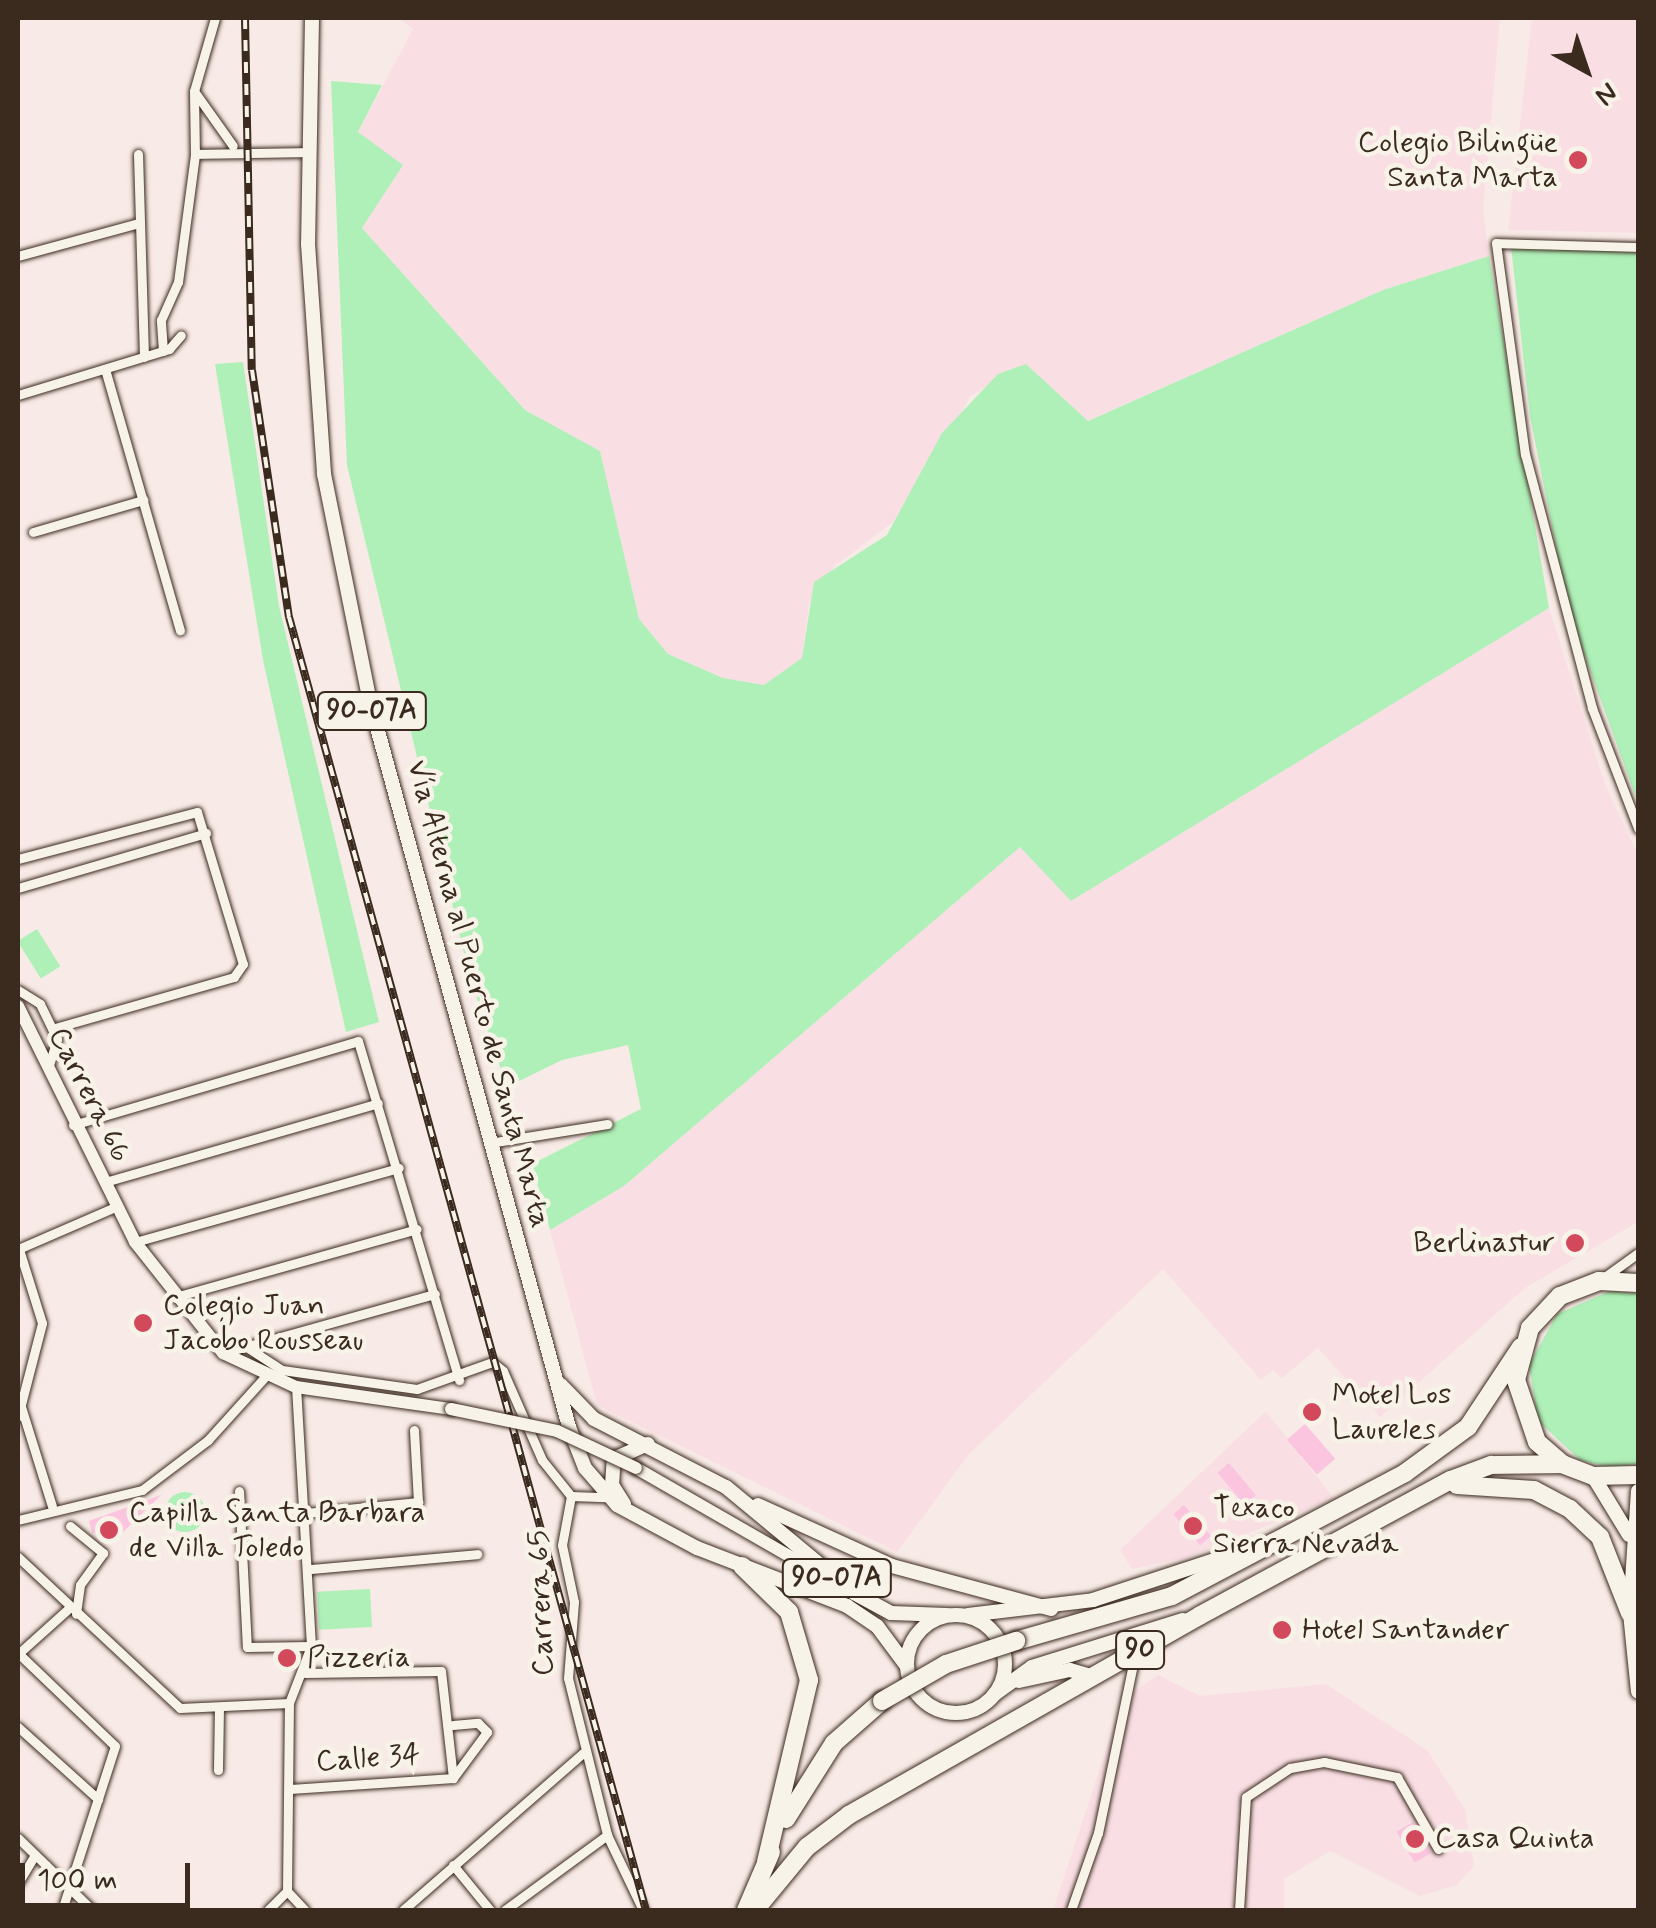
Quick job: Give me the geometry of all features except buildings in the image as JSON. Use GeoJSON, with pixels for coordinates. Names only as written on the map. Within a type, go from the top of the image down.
{"type":"FeatureCollection","features":[{"type":"Feature","properties":{"kind":"highway","name":"90"},"geometry":{"type":"LineString","coordinates":[[746,1910],[812,1773],[882,1701],[946,1664],[1172,1596],[1282,1544],[1437,1453],[1489,1401],[1521,1347],[1560,1296],[1600,1281],[1638,1282]]}},
{"type":"Feature","properties":{"kind":"highway"},"geometry":{"type":"LineString","coordinates":[[1521,1347],[1521,1413],[1562,1464]]}},
{"type":"Feature","properties":{"kind":"highway","name":"90"},"geometry":{"type":"LineString","coordinates":[[755,1910],[838,1822],[1200,1616],[1414,1501],[1491,1466],[1562,1464],[1593,1476],[1638,1475]]}},
{"type":"Feature","properties":{"kind":"highway"},"geometry":{"type":"LineString","coordinates":[[1414,1501],[1453,1486],[1534,1490],[1600,1537],[1630,1612]]}},
{"type":"Feature","properties":{"kind":"highway"},"geometry":{"type":"LineString","coordinates":[[742,1566],[789,1612],[809,1680],[766,1862]]}},
{"type":"Feature","properties":{"kind":"main road","name":"Vía Alterna al Puerto de Santa Marta"},"geometry":{"type":"LineString","coordinates":[[312,18],[308,152],[324,474],[370,702],[489,1143],[585,1468],[609,1498],[638,1519],[742,1566],[891,1613],[948,1615]]}},
{"type":"Feature","properties":{"kind":"main road","name":"Vía Alterna al Puerto de Santa Marta"},"geometry":{"type":"LineString","coordinates":[[561,1385],[594,1419],[654,1444],[744,1499],[877,1626],[906,1665]]}},
{"type":"Feature","properties":{"kind":"main road"},"geometry":{"type":"LineString","coordinates":[[638,1519],[610,1472],[622,1450],[654,1444]]}},
{"type":"Feature","properties":{"kind":"main road"},"geometry":{"type":"LineString","coordinates":[[1593,1476],[1630,1538]]}},
{"type":"Feature","properties":{"kind":"main road"},"geometry":{"type":"LineString","coordinates":[[1638,1491],[1630,1538],[1630,1612],[1638,1692]]}},
{"type":"Feature","properties":{"kind":"main road"},"geometry":{"type":"LineString","coordinates":[[744,1499],[892,1566],[1050,1609]]}},
{"type":"Feature","properties":{"kind":"main road"},"geometry":{"type":"LineString","coordinates":[[1200,1616],[1070,1653],[1013,1682],[970,1711],[940,1711],[916,1694],[906,1665],[922,1627],[948,1615],[1050,1609],[1282,1544]]}},
{"type":"Feature","properties":{"kind":"main road"},"geometry":{"type":"LineString","coordinates":[[968,1616],[1002,1647],[995,1694]]}},
{"type":"Feature","properties":{"kind":"main road"},"geometry":{"type":"LineString","coordinates":[[1013,1682],[1070,1670],[1094,1677]]}},
{"type":"Feature","properties":{"kind":"street"},"geometry":{"type":"LineString","coordinates":[[163,351],[195,154],[194,90],[215,18]]}},
{"type":"Feature","properties":{"kind":"street"},"geometry":{"type":"LineString","coordinates":[[194,90],[233,146]]}},
{"type":"Feature","properties":{"kind":"street"},"geometry":{"type":"LineString","coordinates":[[195,154],[233,146],[308,152]]}},
{"type":"Feature","properties":{"kind":"street"},"geometry":{"type":"LineString","coordinates":[[138,154],[144,356]]}},
{"type":"Feature","properties":{"kind":"street"},"geometry":{"type":"LineString","coordinates":[[18,256],[140,223]]}},
{"type":"Feature","properties":{"kind":"street"},"geometry":{"type":"LineString","coordinates":[[1638,247],[1496,243],[1526,454],[1592,708],[1638,828]]}},
{"type":"Feature","properties":{"kind":"street"},"geometry":{"type":"LineString","coordinates":[[18,396],[163,351],[182,335]]}},
{"type":"Feature","properties":{"kind":"street"},"geometry":{"type":"LineString","coordinates":[[105,369],[180,630]]}},
{"type":"Feature","properties":{"kind":"street"},"geometry":{"type":"LineString","coordinates":[[33,532],[143,500]]}},
{"type":"Feature","properties":{"kind":"street"},"geometry":{"type":"LineString","coordinates":[[18,859],[192,811],[206,832],[241,971],[52,1030]]}},
{"type":"Feature","properties":{"kind":"street"},"geometry":{"type":"LineString","coordinates":[[18,888],[206,832]]}},
{"type":"Feature","properties":{"kind":"street"},"geometry":{"type":"LineString","coordinates":[[18,990],[37,1000],[58,1046],[46,1072]]}},
{"type":"Feature","properties":{"kind":"street","name":"Carrera 66"},"geometry":{"type":"LineString","coordinates":[[18,1006],[46,1072],[135,1242],[174,1298],[223,1352],[265,1378],[296,1388],[451,1410],[557,1431],[636,1468],[787,1556],[850,1599]]}},
{"type":"Feature","properties":{"kind":"street"},"geometry":{"type":"LineString","coordinates":[[73,1124],[358,1041],[460,1380],[417,1389],[344,1382],[282,1370],[245,1346]]}},
{"type":"Feature","properties":{"kind":"street"},"geometry":{"type":"LineString","coordinates":[[105,1182],[378,1103]]}},
{"type":"Feature","properties":{"kind":"street"},"geometry":{"type":"LineString","coordinates":[[489,1143],[607,1124]]}},
{"type":"Feature","properties":{"kind":"street"},"geometry":{"type":"LineString","coordinates":[[135,1242],[399,1168]]}},
{"type":"Feature","properties":{"kind":"street"},"geometry":{"type":"LineString","coordinates":[[21,1415],[42,1323],[18,1249],[116,1206]]}},
{"type":"Feature","properties":{"kind":"street"},"geometry":{"type":"LineString","coordinates":[[174,1298],[418,1230]]}},
{"type":"Feature","properties":{"kind":"street"},"geometry":{"type":"LineString","coordinates":[[1600,1281],[1638,1253]]}},
{"type":"Feature","properties":{"kind":"street"},"geometry":{"type":"LineString","coordinates":[[223,1352],[435,1294]]}},
{"type":"Feature","properties":{"kind":"street","name":"Carrera 65"},"geometry":{"type":"LineString","coordinates":[[460,1380],[498,1365],[519,1417],[570,1496],[562,1545],[574,1602],[565,1655],[583,1753],[608,1835],[643,1910]]}},
{"type":"Feature","properties":{"kind":"street"},"geometry":{"type":"LineString","coordinates":[[18,1520],[52,1506],[142,1490],[195,1452],[265,1378]]}},
{"type":"Feature","properties":{"kind":"street"},"geometry":{"type":"LineString","coordinates":[[268,1910],[287,1891],[289,1703],[305,1673],[311,1646],[310,1569],[296,1388]]}},
{"type":"Feature","properties":{"kind":"street"},"geometry":{"type":"LineString","coordinates":[[18,1397],[52,1506]]}},
{"type":"Feature","properties":{"kind":"street"},"geometry":{"type":"LineString","coordinates":[[306,1513],[418,1502],[414,1430]]}},
{"type":"Feature","properties":{"kind":"street"},"geometry":{"type":"LineString","coordinates":[[239,1491],[248,1647],[311,1646]]}},
{"type":"Feature","properties":{"kind":"street"},"geometry":{"type":"LineString","coordinates":[[570,1496],[609,1498]]}},
{"type":"Feature","properties":{"kind":"street"},"geometry":{"type":"LineString","coordinates":[[62,1910],[115,1746],[18,1653],[72,1611],[80,1585],[103,1553],[70,1526]]}},
{"type":"Feature","properties":{"kind":"street"},"geometry":{"type":"LineString","coordinates":[[310,1569],[477,1554]]}},
{"type":"Feature","properties":{"kind":"street"},"geometry":{"type":"LineString","coordinates":[[18,1558],[172,1704],[219,1709],[289,1703]]}},
{"type":"Feature","properties":{"kind":"street"},"geometry":{"type":"LineString","coordinates":[[1072,1910],[1136,1653]]}},
{"type":"Feature","properties":{"kind":"street","name":"Calle 34"},"geometry":{"type":"LineString","coordinates":[[291,1789],[453,1778],[453,1726],[436,1670],[305,1673]]}},
{"type":"Feature","properties":{"kind":"street"},"geometry":{"type":"LineString","coordinates":[[218,1770],[219,1709]]}},
{"type":"Feature","properties":{"kind":"street"},"geometry":{"type":"LineString","coordinates":[[453,1726],[478,1722],[487,1732],[453,1778]]}},
{"type":"Feature","properties":{"kind":"street"},"geometry":{"type":"LineString","coordinates":[[18,1727],[98,1799]]}},
{"type":"Feature","properties":{"kind":"street"},"geometry":{"type":"LineString","coordinates":[[403,1910],[583,1753]]}},
{"type":"Feature","properties":{"kind":"street"},"geometry":{"type":"LineString","coordinates":[[1239,1910],[1246,1797],[1290,1768],[1324,1762],[1397,1777],[1438,1849]]}},
{"type":"Feature","properties":{"kind":"street"},"geometry":{"type":"LineString","coordinates":[[506,1910],[608,1835]]}},
{"type":"Feature","properties":{"kind":"street"},"geometry":{"type":"LineString","coordinates":[[18,1838],[92,1910]]}},
{"type":"Feature","properties":{"kind":"street"},"geometry":{"type":"LineString","coordinates":[[18,1883],[35,1855]]}},
{"type":"Feature","properties":{"kind":"street"},"geometry":{"type":"LineString","coordinates":[[453,1865],[490,1910]]}},
{"type":"Feature","properties":{"kind":"street"},"geometry":{"type":"LineString","coordinates":[[287,1891],[305,1910]]}},
{"type":"Feature","properties":{"kind":"shaded area"},"geometry":{"type":"Polygon","coordinates":[[[398,18],[1500,18],[1483,210],[1489,256],[1383,290],[1087,421],[1026,365],[970,396],[905,513],[836,565],[809,603],[802,658],[764,685],[723,678],[668,654],[639,619],[600,451],[525,410],[362,228],[358,133],[413,29],[398,18]]]}},
{"type":"Feature","properties":{"kind":"shaded area","name":"Colegio Bilingüe Santa Marta"},"geometry":{"type":"Polygon","coordinates":[[[1532,18],[1638,18],[1638,233],[1508,230],[1532,18]]]}},
{"type":"Feature","properties":{"kind":"shaded area"},"geometry":{"type":"Polygon","coordinates":[[[1549,608],[1605,784],[1638,855],[1638,1222],[1525,1288],[1380,1417],[1318,1348],[1282,1378],[1273,1370],[1261,1380],[1163,1269],[969,1454],[897,1552],[597,1405],[550,1230],[624,1186],[1020,847],[1071,900],[1549,608]]]}},
{"type":"Feature","properties":{"kind":"shaded area","name":"Texaco Sierra Nevada"},"geometry":{"type":"Polygon","coordinates":[[[1266,1411],[1334,1499],[1186,1558],[1132,1569],[1120,1550],[1266,1411]]]}},
{"type":"Feature","properties":{"kind":"shaded area"},"geometry":{"type":"Polygon","coordinates":[[[1158,1675],[1200,1696],[1326,1684],[1427,1750],[1465,1809],[1474,1866],[1457,1885],[1420,1896],[1330,1851],[1284,1879],[1284,1910],[1053,1910],[1123,1699],[1158,1675]]]}},
{"type":"Feature","properties":{"kind":"green space"},"geometry":{"type":"Polygon","coordinates":[[[331,81],[382,85],[358,132],[403,165],[362,228],[525,410],[600,451],[639,619],[668,654],[723,678],[764,685],[802,658],[814,582],[887,535],[942,433],[998,374],[1026,364],[1088,421],[1383,290],[1489,256],[1549,608],[1071,901],[1020,847],[624,1186],[550,1230],[532,1164],[641,1109],[628,1045],[562,1060],[507,1087],[470,978],[347,465],[331,81]]]}},
{"type":"Feature","properties":{"kind":"green space"},"geometry":{"type":"Polygon","coordinates":[[[1511,247],[1638,252],[1638,803],[1569,612],[1530,416],[1511,247]]]}},
{"type":"Feature","properties":{"kind":"green space"},"geometry":{"type":"Polygon","coordinates":[[[243,362],[279,606],[379,1022],[346,1032],[263,660],[215,364],[243,362]]]}},
{"type":"Feature","properties":{"kind":"green space"},"geometry":{"type":"Polygon","coordinates":[[[37,929],[60,966],[41,979],[18,942],[37,929]]]}},
{"type":"Feature","properties":{"kind":"green space"},"geometry":{"type":"Polygon","coordinates":[[[1610,1291],[1638,1294],[1638,1464],[1608,1467],[1580,1460],[1538,1421],[1529,1365],[1557,1314],[1610,1291]]]}},
{"type":"Feature","properties":{"kind":"green space"},"geometry":{"type":"Polygon","coordinates":[[[185,1492],[199,1498],[205,1512],[199,1526],[185,1532],[171,1526],[165,1512],[171,1498],[185,1492]]]}},
{"type":"Feature","properties":{"kind":"green space"},"geometry":{"type":"Polygon","coordinates":[[[370,1589],[372,1627],[319,1630],[317,1592],[370,1589]]]}},
{"type":"Feature","properties":{"kind":"railway"},"geometry":{"type":"LineString","coordinates":[[245,18],[252,370],[289,617],[646,1910]]}},
{"type":"Feature","properties":{"kind":"place","name":"Colegio Bilingüe Santa Marta"},"geometry":{"type":"Point","coordinates":[1578,160]}},
{"type":"Feature","properties":{"kind":"place","name":"Berlinastur"},"geometry":{"type":"Point","coordinates":[1575,1243]}},
{"type":"Feature","properties":{"kind":"place","name":"Colegio Juan Jacobo Rousseau"},"geometry":{"type":"Point","coordinates":[143,1323]}},
{"type":"Feature","properties":{"kind":"place","name":"Motel Los Laureles"},"geometry":{"type":"Point","coordinates":[1312,1412]}},
{"type":"Feature","properties":{"kind":"place","name":"Texaco Sierra Nevada"},"geometry":{"type":"Point","coordinates":[1193,1526]}},
{"type":"Feature","properties":{"kind":"place","name":"Capilla Santa Barbara de Villa Toledo"},"geometry":{"type":"Point","coordinates":[109,1530]}},
{"type":"Feature","properties":{"kind":"place","name":"Hotel Santander"},"geometry":{"type":"Point","coordinates":[1282,1630]}},
{"type":"Feature","properties":{"kind":"place","name":"Pizzeria"},"geometry":{"type":"Point","coordinates":[287,1658]}},
{"type":"Feature","properties":{"kind":"place","name":"Casa Quinta"},"geometry":{"type":"Point","coordinates":[1415,1839]}}]}
